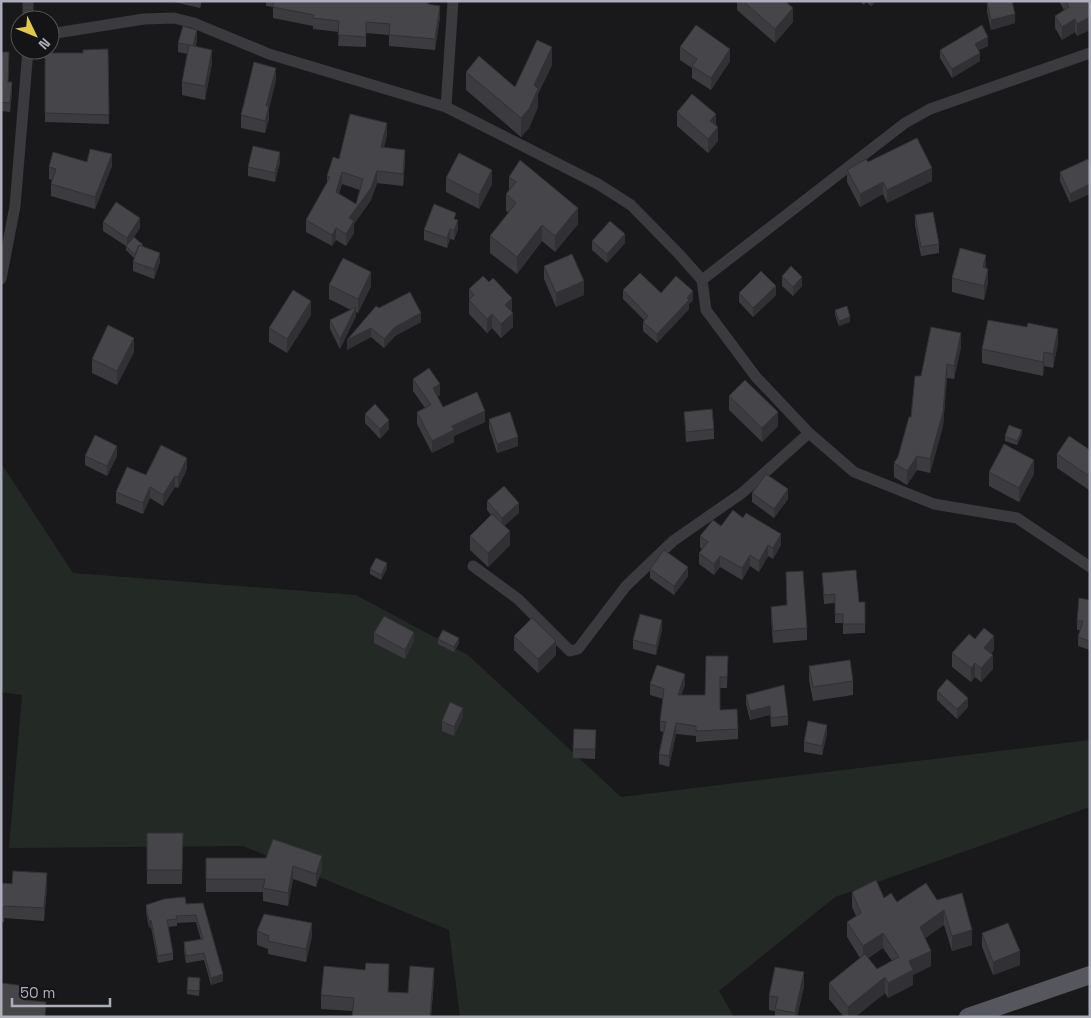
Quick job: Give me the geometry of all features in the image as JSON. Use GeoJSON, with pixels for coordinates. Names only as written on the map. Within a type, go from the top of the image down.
{"type":"FeatureCollection","features":[{"type":"Feature","properties":{"kind":"main road"},"geometry":{"type":"LineString","coordinates":[[968,1017],[1090,975]]}},
{"type":"Feature","properties":{"kind":"street"},"geometry":{"type":"LineString","coordinates":[[446,107],[453,1]]}},
{"type":"Feature","properties":{"kind":"street"},"geometry":{"type":"LineString","coordinates":[[60,32],[144,19],[174,18],[194,23],[269,54],[446,107],[598,184],[631,205],[702,280],[706,310],[756,377],[809,434],[854,472],[934,504],[1017,518],[1090,567]]}},
{"type":"Feature","properties":{"kind":"street"},"geometry":{"type":"LineString","coordinates":[[702,280],[905,123],[930,109],[1090,53]]}},
{"type":"Feature","properties":{"kind":"street"},"geometry":{"type":"LineString","coordinates":[[1,279],[15,206],[27,60]]}},
{"type":"Feature","properties":{"kind":"street"},"geometry":{"type":"LineString","coordinates":[[473,566],[518,599],[570,651],[578,649],[626,586],[672,541],[742,493],[809,434]]}},
{"type":"Feature","properties":{"kind":"shaded area"},"geometry":{"type":"Polygon","coordinates":[[[1,463],[73,573],[356,595],[468,655],[621,797],[1090,740],[1090,807],[835,897],[719,991],[734,1017],[460,1017],[449,930],[243,846],[9,848],[22,695],[1,692],[1,463]]]}},
{"type":"Feature","properties":{"kind":"building"},"geometry":{"type":"Polygon","coordinates":[[[274,1],[428,1],[427,4],[440,6],[435,39],[389,35],[390,24],[366,22],[366,37],[338,35],[339,21],[313,18],[314,15],[273,7],[274,1]]]}},
{"type":"Feature","properties":{"kind":"building"},"geometry":{"type":"Polygon","coordinates":[[[743,1],[785,1],[793,8],[775,29],[743,1]]]}},
{"type":"Feature","properties":{"kind":"building"},"geometry":{"type":"Polygon","coordinates":[[[993,1],[1012,1],[1015,14],[991,20],[987,3],[993,1]]]}},
{"type":"Feature","properties":{"kind":"building"},"geometry":{"type":"Polygon","coordinates":[[[1066,1],[1090,1],[1090,17],[1077,24],[1075,19],[1062,27],[1055,16],[1069,7],[1066,1]]]}},
{"type":"Feature","properties":{"kind":"building"},"geometry":{"type":"Polygon","coordinates":[[[696,25],[730,49],[711,78],[692,66],[697,59],[680,47],[696,25]]]}},
{"type":"Feature","properties":{"kind":"building"},"geometry":{"type":"Polygon","coordinates":[[[982,25],[988,37],[975,44],[980,53],[952,69],[940,50],[982,25]]]}},
{"type":"Feature","properties":{"kind":"building"},"geometry":{"type":"Polygon","coordinates":[[[183,26],[197,30],[193,46],[178,43],[183,26]]]}},
{"type":"Feature","properties":{"kind":"building"},"geometry":{"type":"Polygon","coordinates":[[[537,40],[552,47],[534,85],[538,89],[529,109],[521,118],[466,72],[479,56],[515,87],[537,40]]]}},
{"type":"Feature","properties":{"kind":"building"},"geometry":{"type":"Polygon","coordinates":[[[189,45],[212,50],[205,86],[182,82],[189,45]]]}},
{"type":"Feature","properties":{"kind":"building"},"geometry":{"type":"Polygon","coordinates":[[[108,49],[109,115],[45,113],[45,60],[60,60],[60,53],[83,53],[83,50],[108,49]]]}},
{"type":"Feature","properties":{"kind":"building"},"geometry":{"type":"Polygon","coordinates":[[[1,52],[9,52],[8,82],[12,82],[10,103],[1,102],[1,52]]]}},
{"type":"Feature","properties":{"kind":"building"},"geometry":{"type":"Polygon","coordinates":[[[254,62],[276,68],[266,106],[269,106],[265,121],[241,115],[254,62]]]}},
{"type":"Feature","properties":{"kind":"building"},"geometry":{"type":"Polygon","coordinates":[[[692,94],[716,114],[710,121],[718,127],[708,139],[677,112],[692,94]]]}},
{"type":"Feature","properties":{"kind":"building"},"geometry":{"type":"Polygon","coordinates":[[[350,114],[387,123],[381,147],[405,150],[403,174],[377,171],[371,188],[349,218],[354,221],[346,234],[336,228],[332,235],[306,220],[330,177],[327,176],[333,157],[339,159],[350,114]],[[342,172],[336,192],[356,204],[363,179],[342,172]]]}},
{"type":"Feature","properties":{"kind":"building"},"geometry":{"type":"Polygon","coordinates":[[[917,138],[932,168],[887,190],[883,182],[860,194],[847,170],[866,159],[868,162],[917,138]]]}},
{"type":"Feature","properties":{"kind":"building"},"geometry":{"type":"Polygon","coordinates":[[[253,146],[280,152],[275,173],[248,167],[253,146]]]}},
{"type":"Feature","properties":{"kind":"building"},"geometry":{"type":"Polygon","coordinates":[[[90,149],[112,154],[95,197],[51,184],[56,169],[49,167],[53,152],[87,162],[90,149]]]}},
{"type":"Feature","properties":{"kind":"building"},"geometry":{"type":"Polygon","coordinates":[[[459,153],[492,170],[479,195],[446,178],[459,153]]]}},
{"type":"Feature","properties":{"kind":"building"},"geometry":{"type":"Polygon","coordinates":[[[1088,159],[1090,164],[1090,184],[1070,194],[1060,172],[1088,159]]]}},
{"type":"Feature","properties":{"kind":"building"},"geometry":{"type":"Polygon","coordinates":[[[520,160],[578,208],[555,236],[542,225],[517,257],[490,236],[516,203],[506,194],[516,182],[509,177],[520,160]]]}},
{"type":"Feature","properties":{"kind":"building"},"geometry":{"type":"Polygon","coordinates":[[[116,202],[140,218],[127,238],[103,222],[116,202]]]}},
{"type":"Feature","properties":{"kind":"building"},"geometry":{"type":"Polygon","coordinates":[[[434,204],[456,213],[454,219],[458,220],[454,231],[450,229],[447,238],[424,230],[434,204]]]}},
{"type":"Feature","properties":{"kind":"building"},"geometry":{"type":"Polygon","coordinates":[[[933,212],[939,244],[921,247],[915,215],[933,212]]]}},
{"type":"Feature","properties":{"kind":"building"},"geometry":{"type":"Polygon","coordinates":[[[610,221],[625,234],[607,254],[592,241],[610,221]]]}},
{"type":"Feature","properties":{"kind":"building"},"geometry":{"type":"Polygon","coordinates":[[[134,237],[143,245],[139,245],[134,254],[126,246],[134,237]]]}},
{"type":"Feature","properties":{"kind":"building"},"geometry":{"type":"Polygon","coordinates":[[[139,245],[160,253],[154,269],[133,262],[139,245]]]}},
{"type":"Feature","properties":{"kind":"building"},"geometry":{"type":"Polygon","coordinates":[[[960,248],[986,255],[983,267],[988,269],[984,286],[952,278],[960,248]]]}},
{"type":"Feature","properties":{"kind":"building"},"geometry":{"type":"Polygon","coordinates":[[[572,254],[584,281],[556,293],[544,266],[572,254]]]}},
{"type":"Feature","properties":{"kind":"building"},"geometry":{"type":"Polygon","coordinates":[[[343,258],[371,272],[358,299],[329,285],[343,258]]]}},
{"type":"Feature","properties":{"kind":"building"},"geometry":{"type":"Polygon","coordinates":[[[791,266],[802,277],[793,287],[782,276],[791,266]]]}},
{"type":"Feature","properties":{"kind":"building"},"geometry":{"type":"Polygon","coordinates":[[[761,271],[776,286],[753,308],[739,293],[761,271]]]}},
{"type":"Feature","properties":{"kind":"building"},"geometry":{"type":"Polygon","coordinates":[[[640,273],[661,293],[676,276],[693,291],[687,298],[689,300],[657,334],[643,322],[648,316],[623,290],[640,273]]]}},
{"type":"Feature","properties":{"kind":"building"},"geometry":{"type":"Polygon","coordinates":[[[483,276],[489,282],[493,278],[512,298],[505,305],[513,313],[501,324],[492,314],[487,319],[469,300],[474,295],[469,289],[483,276]]]}},
{"type":"Feature","properties":{"kind":"building"},"geometry":{"type":"Polygon","coordinates":[[[293,290],[311,301],[287,339],[269,328],[293,290]]]}},
{"type":"Feature","properties":{"kind":"building"},"geometry":{"type":"Polygon","coordinates":[[[410,292],[421,313],[395,327],[384,339],[371,328],[347,340],[376,306],[379,308],[410,292]]]}},
{"type":"Feature","properties":{"kind":"building"},"geometry":{"type":"Polygon","coordinates":[[[847,306],[850,317],[839,321],[835,310],[847,306]]]}},
{"type":"Feature","properties":{"kind":"building"},"geometry":{"type":"Polygon","coordinates":[[[356,307],[340,339],[330,320],[356,307]]]}},
{"type":"Feature","properties":{"kind":"building"},"geometry":{"type":"Polygon","coordinates":[[[988,320],[1027,327],[1028,323],[1058,329],[1053,354],[1044,352],[1043,362],[982,349],[988,320]]]}},
{"type":"Feature","properties":{"kind":"building"},"geometry":{"type":"Polygon","coordinates":[[[108,325],[134,338],[117,371],[92,359],[108,325]]]}},
{"type":"Feature","properties":{"kind":"building"},"geometry":{"type":"Polygon","coordinates":[[[931,327],[961,333],[954,366],[947,364],[943,412],[930,459],[917,456],[907,471],[894,463],[898,457],[909,417],[911,417],[915,376],[921,376],[931,327]]]}},
{"type":"Feature","properties":{"kind":"building"},"geometry":{"type":"Polygon","coordinates":[[[429,368],[440,384],[433,388],[443,407],[477,392],[485,411],[452,426],[454,430],[432,441],[417,412],[431,405],[413,379],[429,368]]]}},
{"type":"Feature","properties":{"kind":"building"},"geometry":{"type":"Polygon","coordinates":[[[745,380],[778,412],[762,428],[729,396],[745,380]]]}},
{"type":"Feature","properties":{"kind":"building"},"geometry":{"type":"Polygon","coordinates":[[[375,404],[389,420],[380,429],[365,414],[375,404]]]}},
{"type":"Feature","properties":{"kind":"building"},"geometry":{"type":"Polygon","coordinates":[[[712,409],[714,429],[686,432],[684,412],[712,409]]]}},
{"type":"Feature","properties":{"kind":"building"},"geometry":{"type":"Polygon","coordinates":[[[510,412],[518,437],[497,444],[489,419],[510,412]]]}},
{"type":"Feature","properties":{"kind":"building"},"geometry":{"type":"Polygon","coordinates":[[[1009,425],[1022,430],[1017,441],[1005,436],[1009,425]]]}},
{"type":"Feature","properties":{"kind":"building"},"geometry":{"type":"Polygon","coordinates":[[[95,435],[117,446],[107,466],[85,456],[95,435]]]}},
{"type":"Feature","properties":{"kind":"building"},"geometry":{"type":"Polygon","coordinates":[[[1069,436],[1090,450],[1089,476],[1057,454],[1069,436]]]}},
{"type":"Feature","properties":{"kind":"building"},"geometry":{"type":"Polygon","coordinates":[[[1004,444],[1034,460],[1019,488],[989,472],[1004,444]]]}},
{"type":"Feature","properties":{"kind":"building"},"geometry":{"type":"Polygon","coordinates":[[[161,445],[187,458],[178,477],[175,476],[163,495],[150,487],[143,503],[116,492],[127,467],[146,475],[161,445]]]}},
{"type":"Feature","properties":{"kind":"building"},"geometry":{"type":"Polygon","coordinates":[[[766,474],[788,489],[774,509],[752,493],[766,474]]]}},
{"type":"Feature","properties":{"kind":"building"},"geometry":{"type":"Polygon","coordinates":[[[504,486],[519,503],[502,518],[487,501],[504,486]]]}},
{"type":"Feature","properties":{"kind":"building"},"geometry":{"type":"Polygon","coordinates":[[[733,510],[743,518],[746,513],[781,534],[773,548],[768,545],[759,561],[750,555],[742,568],[720,556],[714,564],[699,553],[708,542],[700,536],[713,520],[721,526],[733,510]]]}},
{"type":"Feature","properties":{"kind":"building"},"geometry":{"type":"Polygon","coordinates":[[[492,514],[510,531],[488,553],[470,536],[492,514]]]}},
{"type":"Feature","properties":{"kind":"building"},"geometry":{"type":"Polygon","coordinates":[[[664,550],[688,567],[674,586],[650,569],[664,550]]]}},
{"type":"Feature","properties":{"kind":"building"},"geometry":{"type":"Polygon","coordinates":[[[376,558],[387,563],[381,575],[370,569],[376,558]]]}},
{"type":"Feature","properties":{"kind":"building"},"geometry":{"type":"Polygon","coordinates":[[[856,570],[859,602],[865,602],[865,624],[843,624],[843,614],[835,614],[835,594],[824,595],[822,573],[856,570]]]}},
{"type":"Feature","properties":{"kind":"building"},"geometry":{"type":"Polygon","coordinates":[[[803,571],[807,628],[773,631],[771,607],[787,605],[786,572],[803,571]]]}},
{"type":"Feature","properties":{"kind":"building"},"geometry":{"type":"Polygon","coordinates":[[[1079,598],[1090,600],[1090,641],[1078,637],[1083,621],[1077,621],[1079,598]]]}},
{"type":"Feature","properties":{"kind":"building"},"geometry":{"type":"Polygon","coordinates":[[[640,614],[662,620],[656,646],[633,640],[640,614]]]}},
{"type":"Feature","properties":{"kind":"building"},"geometry":{"type":"Polygon","coordinates":[[[384,616],[414,632],[405,650],[374,633],[384,616]]]}},
{"type":"Feature","properties":{"kind":"building"},"geometry":{"type":"Polygon","coordinates":[[[532,618],[556,641],[538,659],[514,636],[532,618]]]}},
{"type":"Feature","properties":{"kind":"building"},"geometry":{"type":"Polygon","coordinates":[[[984,628],[994,636],[984,648],[993,655],[981,668],[975,663],[971,668],[952,653],[969,634],[975,639],[984,628]]]}},
{"type":"Feature","properties":{"kind":"building"},"geometry":{"type":"Polygon","coordinates":[[[443,630],[459,638],[454,647],[438,639],[443,630]]]}},
{"type":"Feature","properties":{"kind":"building"},"geometry":{"type":"Polygon","coordinates":[[[706,656],[728,656],[727,677],[720,677],[720,710],[737,709],[738,729],[696,731],[696,726],[676,723],[669,756],[659,754],[666,722],[660,721],[664,689],[650,684],[657,665],[685,674],[678,695],[705,695],[706,656]]]}},
{"type":"Feature","properties":{"kind":"building"},"geometry":{"type":"Polygon","coordinates":[[[850,660],[853,681],[813,687],[809,666],[850,660]]]}},
{"type":"Feature","properties":{"kind":"building"},"geometry":{"type":"Polygon","coordinates":[[[947,679],[968,698],[957,709],[937,691],[947,679]]]}},
{"type":"Feature","properties":{"kind":"building"},"geometry":{"type":"Polygon","coordinates":[[[784,685],[788,716],[771,718],[770,706],[750,711],[746,695],[784,685]]]}},
{"type":"Feature","properties":{"kind":"building"},"geometry":{"type":"Polygon","coordinates":[[[450,702],[463,708],[454,727],[442,721],[450,702]]]}},
{"type":"Feature","properties":{"kind":"building"},"geometry":{"type":"Polygon","coordinates":[[[808,721],[827,725],[822,746],[804,742],[808,721]]]}},
{"type":"Feature","properties":{"kind":"building"},"geometry":{"type":"Polygon","coordinates":[[[574,729],[596,730],[595,749],[573,749],[574,729]]]}},
{"type":"Feature","properties":{"kind":"building"},"geometry":{"type":"Polygon","coordinates":[[[147,833],[183,833],[182,870],[147,870],[147,833]]]}},
{"type":"Feature","properties":{"kind":"building"},"geometry":{"type":"Polygon","coordinates":[[[273,839],[322,856],[316,874],[293,866],[288,893],[263,888],[265,879],[206,879],[206,858],[266,858],[273,839]]]}},
{"type":"Feature","properties":{"kind":"building"},"geometry":{"type":"Polygon","coordinates":[[[13,871],[47,873],[44,908],[4,906],[4,909],[1,909],[1,883],[12,884],[13,871]]]}},
{"type":"Feature","properties":{"kind":"building"},"geometry":{"type":"Polygon","coordinates":[[[876,880],[884,898],[891,893],[897,902],[926,883],[937,900],[962,893],[972,930],[952,936],[944,910],[920,927],[931,951],[909,961],[913,970],[888,983],[885,977],[848,1007],[829,983],[865,954],[877,969],[899,957],[883,933],[863,946],[847,922],[861,913],[852,892],[876,880]]]}},
{"type":"Feature","properties":{"kind":"building"},"geometry":{"type":"Polygon","coordinates":[[[185,897],[186,904],[203,903],[223,974],[211,978],[204,953],[186,956],[184,942],[203,939],[196,915],[176,916],[177,919],[167,920],[173,953],[158,956],[146,905],[164,899],[185,897]]]}},
{"type":"Feature","properties":{"kind":"building"},"geometry":{"type":"Polygon","coordinates":[[[264,914],[312,923],[306,949],[268,941],[269,936],[257,931],[264,914]]]}},
{"type":"Feature","properties":{"kind":"building"},"geometry":{"type":"Polygon","coordinates":[[[1008,923],[1020,951],[993,962],[982,933],[1008,923]]]}},
{"type":"Feature","properties":{"kind":"building"},"geometry":{"type":"Polygon","coordinates":[[[366,963],[389,964],[388,992],[408,993],[410,966],[434,968],[430,1017],[352,1017],[354,998],[321,995],[324,966],[365,970],[366,963]]]}},
{"type":"Feature","properties":{"kind":"building"},"geometry":{"type":"Polygon","coordinates":[[[775,967],[804,972],[795,1013],[775,1009],[778,997],[769,996],[775,967]]]}},
{"type":"Feature","properties":{"kind":"building"},"geometry":{"type":"Polygon","coordinates":[[[188,977],[200,978],[199,991],[187,990],[188,977]]]}},
{"type":"Feature","properties":{"kind":"building"},"geometry":{"type":"Polygon","coordinates":[[[1,983],[25,986],[24,1000],[46,1002],[45,1017],[1,1017],[1,983]]]}}]}
